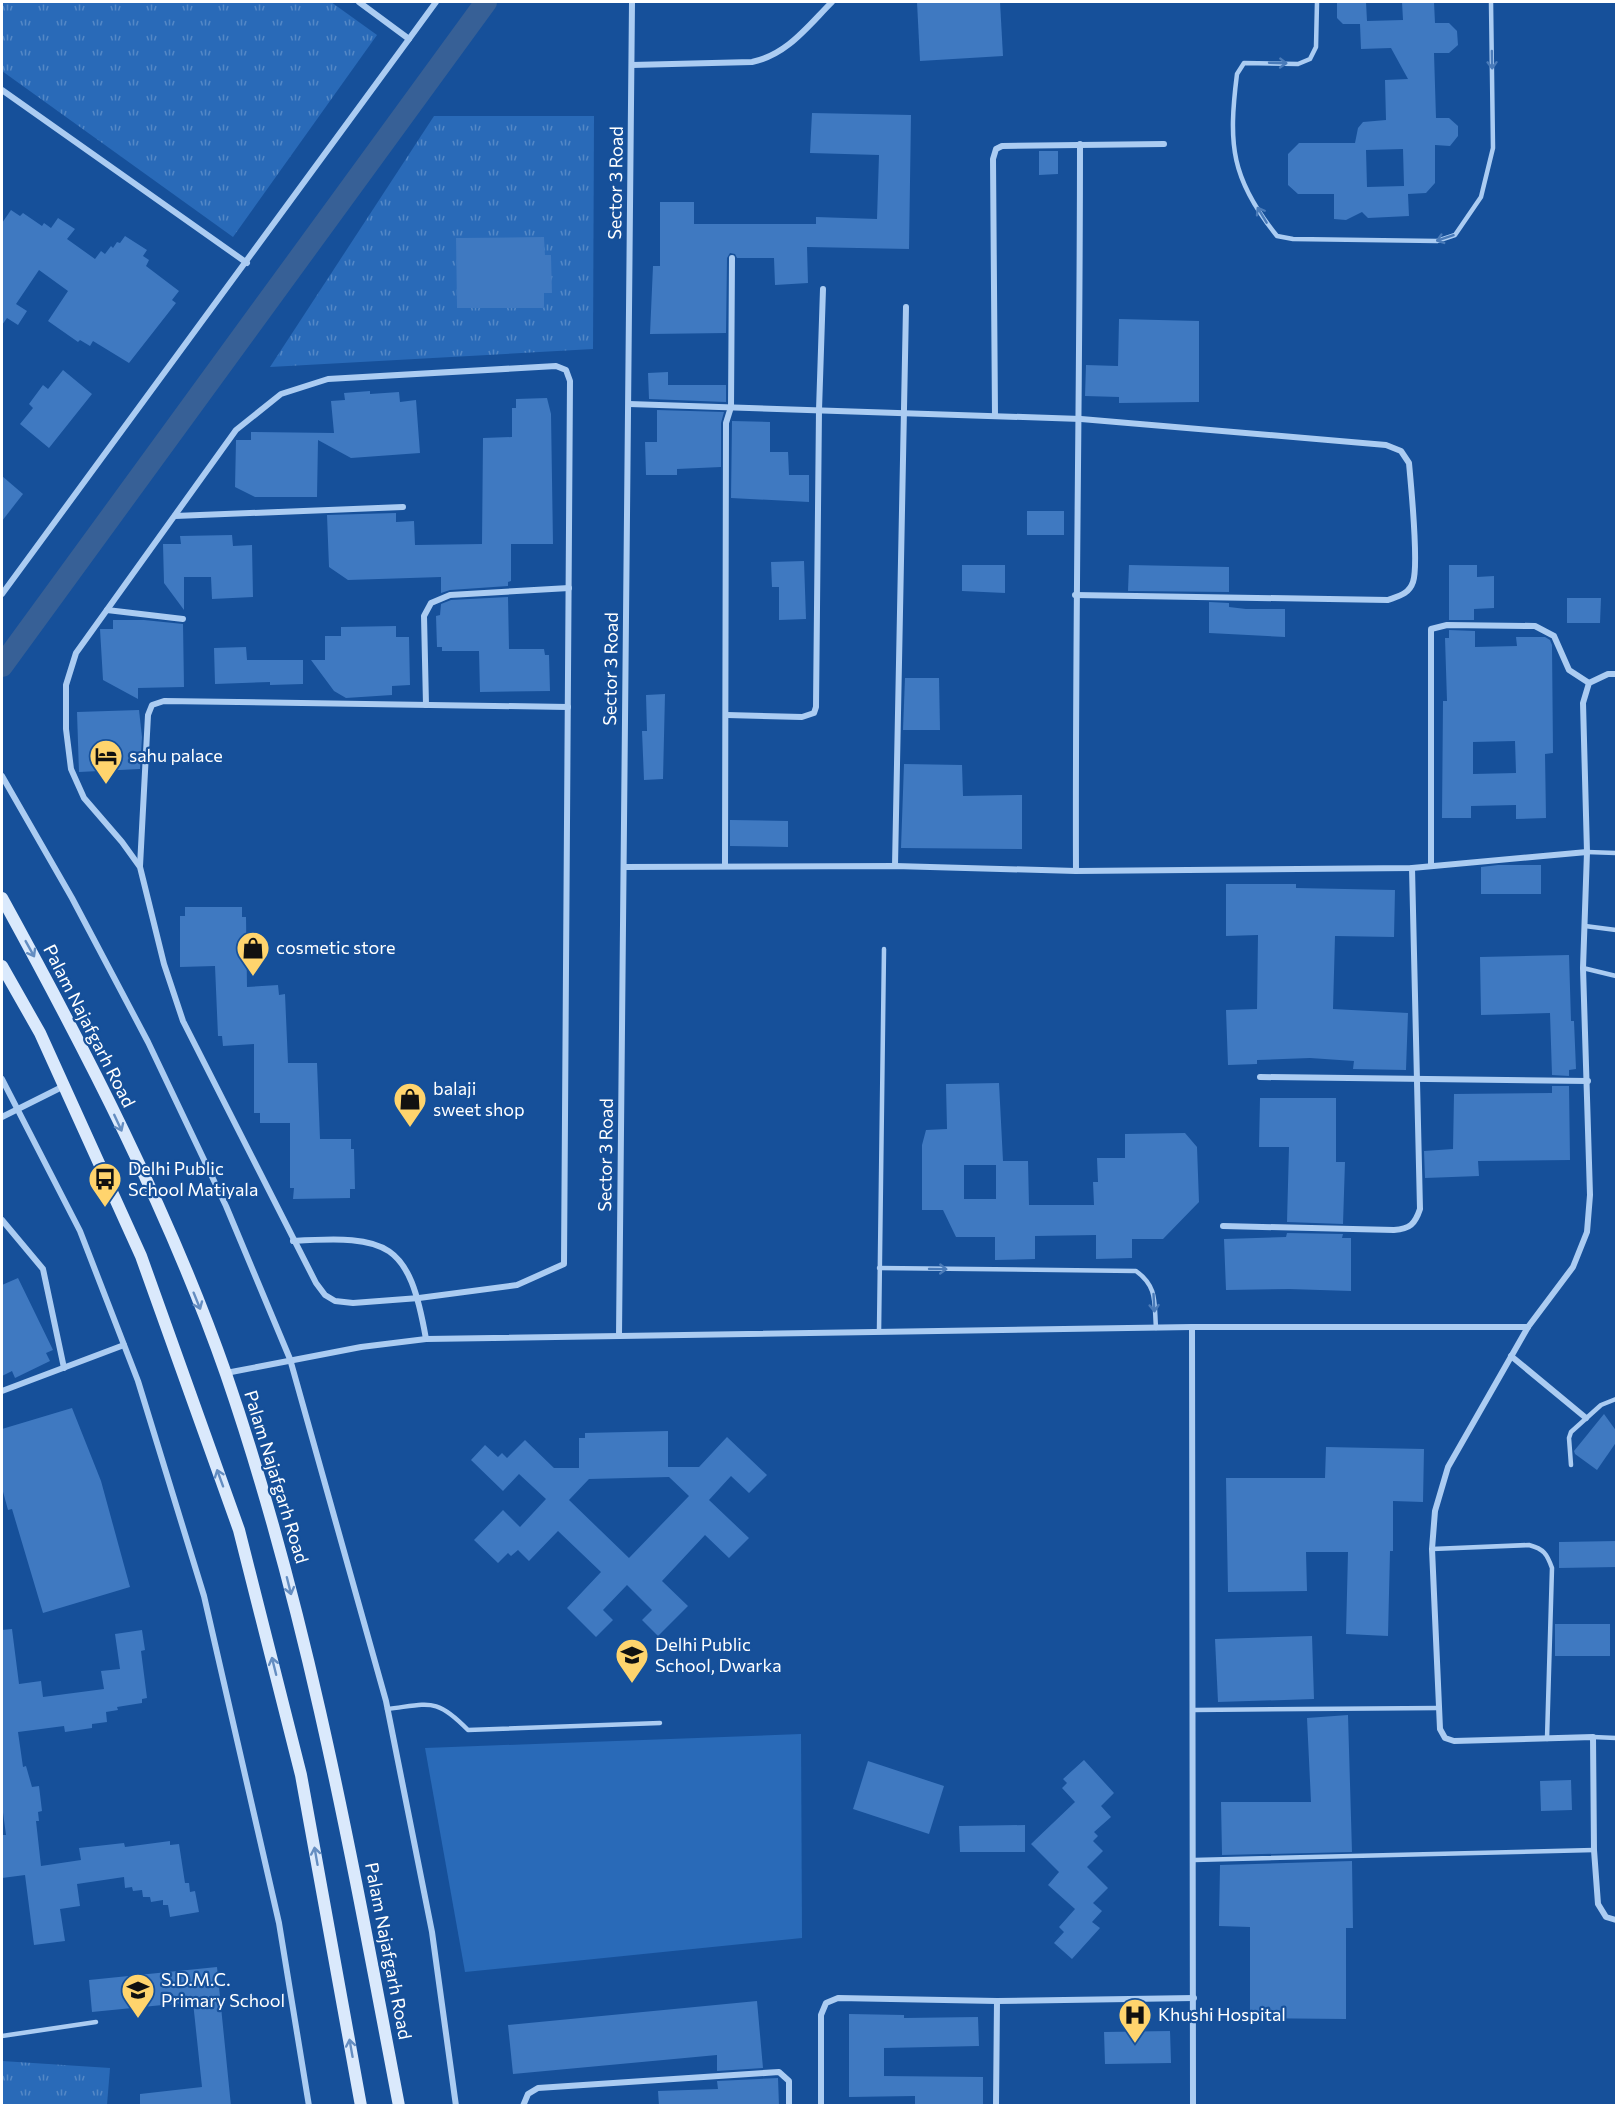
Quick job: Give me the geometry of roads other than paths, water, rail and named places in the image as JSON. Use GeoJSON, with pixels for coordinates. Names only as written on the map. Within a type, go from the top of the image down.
{"type":"FeatureCollection","features":[{"type":"Feature","properties":{"kind":"main road","name":"Palam Najafgarh Road"},"geometry":{"type":"LineString","coordinates":[[2,898],[70,1022],[174,1243],[226,1373],[272,1521],[334,1768],[399,2106]]}},
{"type":"Feature","properties":{"kind":"main road"},"geometry":{"type":"LineString","coordinates":[[2,966],[40,1033],[141,1256],[239,1530],[301,1774],[361,2106]]}},
{"type":"Feature","properties":{"kind":"street"},"geometry":{"type":"LineString","coordinates":[[359,2],[409,39]]}},
{"type":"Feature","properties":{"kind":"street"},"geometry":{"type":"LineString","coordinates":[[2,594],[436,2]]}},
{"type":"Feature","properties":{"kind":"street","name":"Sector 3 Road"},"geometry":{"type":"LineString","coordinates":[[619,1336],[632,2]]}},
{"type":"Feature","properties":{"kind":"street"},"geometry":{"type":"LineString","coordinates":[[632,65],[752,62],[769,59],[786,48],[832,2]]}},
{"type":"Feature","properties":{"kind":"street"},"geometry":{"type":"LineString","coordinates":[[2,90],[246,262]]}},
{"type":"Feature","properties":{"kind":"street"},"geometry":{"type":"LineString","coordinates":[[1076,871],[1075,595],[1080,419],[1080,144]]}},
{"type":"Feature","properties":{"kind":"street"},"geometry":{"type":"LineString","coordinates":[[995,415],[993,159],[996,149],[1002,146],[1164,144]]}},
{"type":"Feature","properties":{"kind":"street"},"geometry":{"type":"LineString","coordinates":[[725,865],[726,423],[731,407],[732,258]]}},
{"type":"Feature","properties":{"kind":"street"},"geometry":{"type":"LineString","coordinates":[[727,715],[801,717],[814,712],[823,289]]}},
{"type":"Feature","properties":{"kind":"street"},"geometry":{"type":"LineString","coordinates":[[894,866],[906,307]]}},
{"type":"Feature","properties":{"kind":"street"},"geometry":{"type":"LineString","coordinates":[[140,867],[84,798],[71,769],[66,729],[66,685],[76,653],[236,430],[281,394],[328,379],[556,366],[566,370],[570,381],[569,588],[564,1264],[517,1285],[419,1298],[353,1303],[335,1301],[325,1295],[316,1284],[183,1021],[165,964],[140,867],[147,715],[152,705],[164,701],[568,707]]}},
{"type":"Feature","properties":{"kind":"street"},"geometry":{"type":"LineString","coordinates":[[628,404],[1080,419],[1386,445],[1401,451],[1409,463],[1415,564],[1413,581],[1405,594],[1388,600],[1075,595]]}},
{"type":"Feature","properties":{"kind":"street"},"geometry":{"type":"LineString","coordinates":[[175,516],[402,507]]}},
{"type":"Feature","properties":{"kind":"street"},"geometry":{"type":"LineString","coordinates":[[426,705],[424,616],[431,603],[450,595],[569,588]]}},
{"type":"Feature","properties":{"kind":"street"},"geometry":{"type":"LineString","coordinates":[[108,610],[183,619]]}},
{"type":"Feature","properties":{"kind":"street"},"geometry":{"type":"LineString","coordinates":[[1431,866],[1431,629],[1447,625],[1535,626],[1554,636],[1569,670],[1589,683]]}},
{"type":"Feature","properties":{"kind":"street"},"geometry":{"type":"LineString","coordinates":[[1589,683],[1608,674],[1617,674]]}},
{"type":"Feature","properties":{"kind":"street"},"geometry":{"type":"LineString","coordinates":[[1589,683],[1584,703],[1587,852],[1583,969],[1590,1195],[1587,1232],[1573,1266],[1528,1327],[1448,1467],[1435,1511],[1432,1549],[1440,1729],[1445,1738],[1454,1742],[1593,1737],[1594,1850],[1598,1904],[1606,1917],[1617,1920]]}},
{"type":"Feature","properties":{"kind":"street"},"geometry":{"type":"LineString","coordinates":[[2,776],[72,898],[148,1042],[226,1206],[290,1359],[339,1526],[387,1709],[432,1932],[456,2106]]}},
{"type":"Feature","properties":{"kind":"street"},"geometry":{"type":"LineString","coordinates":[[624,867],[894,866],[1076,871],[1412,868],[1587,852]]}},
{"type":"Feature","properties":{"kind":"street"},"geometry":{"type":"LineString","coordinates":[[1223,1226],[1394,1230],[1407,1229],[1416,1222],[1420,1209],[1412,868]]}},
{"type":"Feature","properties":{"kind":"street"},"geometry":{"type":"LineString","coordinates":[[1260,1077],[1417,1077],[1588,1081]]}},
{"type":"Feature","properties":{"kind":"street"},"geometry":{"type":"LineString","coordinates":[[2,1079],[80,1231],[124,1345],[204,1596],[279,1923],[309,2106]]}},
{"type":"Feature","properties":{"kind":"street"},"geometry":{"type":"LineString","coordinates":[[2,1117],[64,1086]]}},
{"type":"Feature","properties":{"kind":"street"},"geometry":{"type":"LineString","coordinates":[[2,1220],[43,1269],[64,1368]]}},
{"type":"Feature","properties":{"kind":"street"},"geometry":{"type":"LineString","coordinates":[[293,1241],[337,1238],[362,1241],[384,1248],[401,1261],[419,1298],[426,1339]]}},
{"type":"Feature","properties":{"kind":"street"},"geometry":{"type":"LineString","coordinates":[[226,1373],[290,1359],[426,1339],[1192,1327],[1528,1327]]}},
{"type":"Feature","properties":{"kind":"street"},"geometry":{"type":"LineString","coordinates":[[1192,1327],[1193,2106]]}},
{"type":"Feature","properties":{"kind":"street"},"geometry":{"type":"LineString","coordinates":[[2,1391],[124,1345]]}},
{"type":"Feature","properties":{"kind":"street"},"geometry":{"type":"LineString","coordinates":[[1511,1356],[1586,1418]]}},
{"type":"Feature","properties":{"kind":"street"},"geometry":{"type":"LineString","coordinates":[[821,2106],[821,2015],[826,2003],[838,1998],[997,2001],[1194,1998]]}},
{"type":"Feature","properties":{"kind":"street"},"geometry":{"type":"LineString","coordinates":[[996,2106],[997,2001]]}},
{"type":"Feature","properties":{"kind":"street"},"geometry":{"type":"LineString","coordinates":[[523,2106],[528,2094],[538,2088],[778,2072],[789,2081],[789,2106]]}},
{"type":"Feature","properties":{"kind":"lane"},"geometry":{"type":"LineString","coordinates":[[1317,2],[1316,47],[1310,59],[1298,64],[1244,63],[1238,74],[1233,155],[1238,175],[1277,236],[1293,239],[1437,242],[1455,235],[1481,197],[1493,148],[1491,2]]}},
{"type":"Feature","properties":{"kind":"lane"},"geometry":{"type":"LineString","coordinates":[[1587,852],[1617,853]]}},
{"type":"Feature","properties":{"kind":"lane"},"geometry":{"type":"LineString","coordinates":[[1585,926],[1617,930]]}},
{"type":"Feature","properties":{"kind":"lane"},"geometry":{"type":"LineString","coordinates":[[879,1332],[884,950]]}},
{"type":"Feature","properties":{"kind":"lane"},"geometry":{"type":"LineString","coordinates":[[1583,969],[1617,976]]}},
{"type":"Feature","properties":{"kind":"lane"},"geometry":{"type":"LineString","coordinates":[[879,1268],[1136,1271],[1148,1280],[1153,1291],[1156,1328]]}},
{"type":"Feature","properties":{"kind":"lane"},"geometry":{"type":"LineString","coordinates":[[1571,1465],[1569,1438],[1571,1432],[1601,1406],[1617,1399]]}},
{"type":"Feature","properties":{"kind":"lane"},"geometry":{"type":"LineString","coordinates":[[1432,1549],[1529,1545],[1547,1554],[1552,1568],[1547,1739]]}},
{"type":"Feature","properties":{"kind":"lane"},"geometry":{"type":"LineString","coordinates":[[387,1709],[434,1703],[451,1712],[468,1730],[660,1723]]}},
{"type":"Feature","properties":{"kind":"lane"},"geometry":{"type":"LineString","coordinates":[[1193,1710],[1439,1708]]}},
{"type":"Feature","properties":{"kind":"lane"},"geometry":{"type":"LineString","coordinates":[[1593,1737],[1617,1738]]}},
{"type":"Feature","properties":{"kind":"lane"},"geometry":{"type":"LineString","coordinates":[[1194,1860],[1594,1850]]}},
{"type":"Feature","properties":{"kind":"lane"},"geometry":{"type":"LineString","coordinates":[[2,2036],[96,2022]]}},
{"type":"Feature","properties":{"kind":"waterway"},"geometry":{"type":"LineString","coordinates":[[2,666],[486,2]]}},
{"type":"Feature","properties":{"kind":"place","name":"sahu palace"},"geometry":{"type":"Point","coordinates":[106,785]}},
{"type":"Feature","properties":{"kind":"place","name":"cosmetic store"},"geometry":{"type":"Point","coordinates":[253,977]}},
{"type":"Feature","properties":{"kind":"place","name":"balaji sweet shop"},"geometry":{"type":"Point","coordinates":[410,1128]}},
{"type":"Feature","properties":{"kind":"place","name":"Delhi Public School Matiyala"},"geometry":{"type":"Point","coordinates":[105,1208]}},
{"type":"Feature","properties":{"kind":"place","name":"Delhi Public School, Dwarka"},"geometry":{"type":"Point","coordinates":[632,1684]}},
{"type":"Feature","properties":{"kind":"place","name":"S.D.M.C. Primary School"},"geometry":{"type":"Point","coordinates":[138,2019]}},
{"type":"Feature","properties":{"kind":"place","name":"Khushi Hospital"},"geometry":{"type":"Point","coordinates":[1135,2044]}}]}
